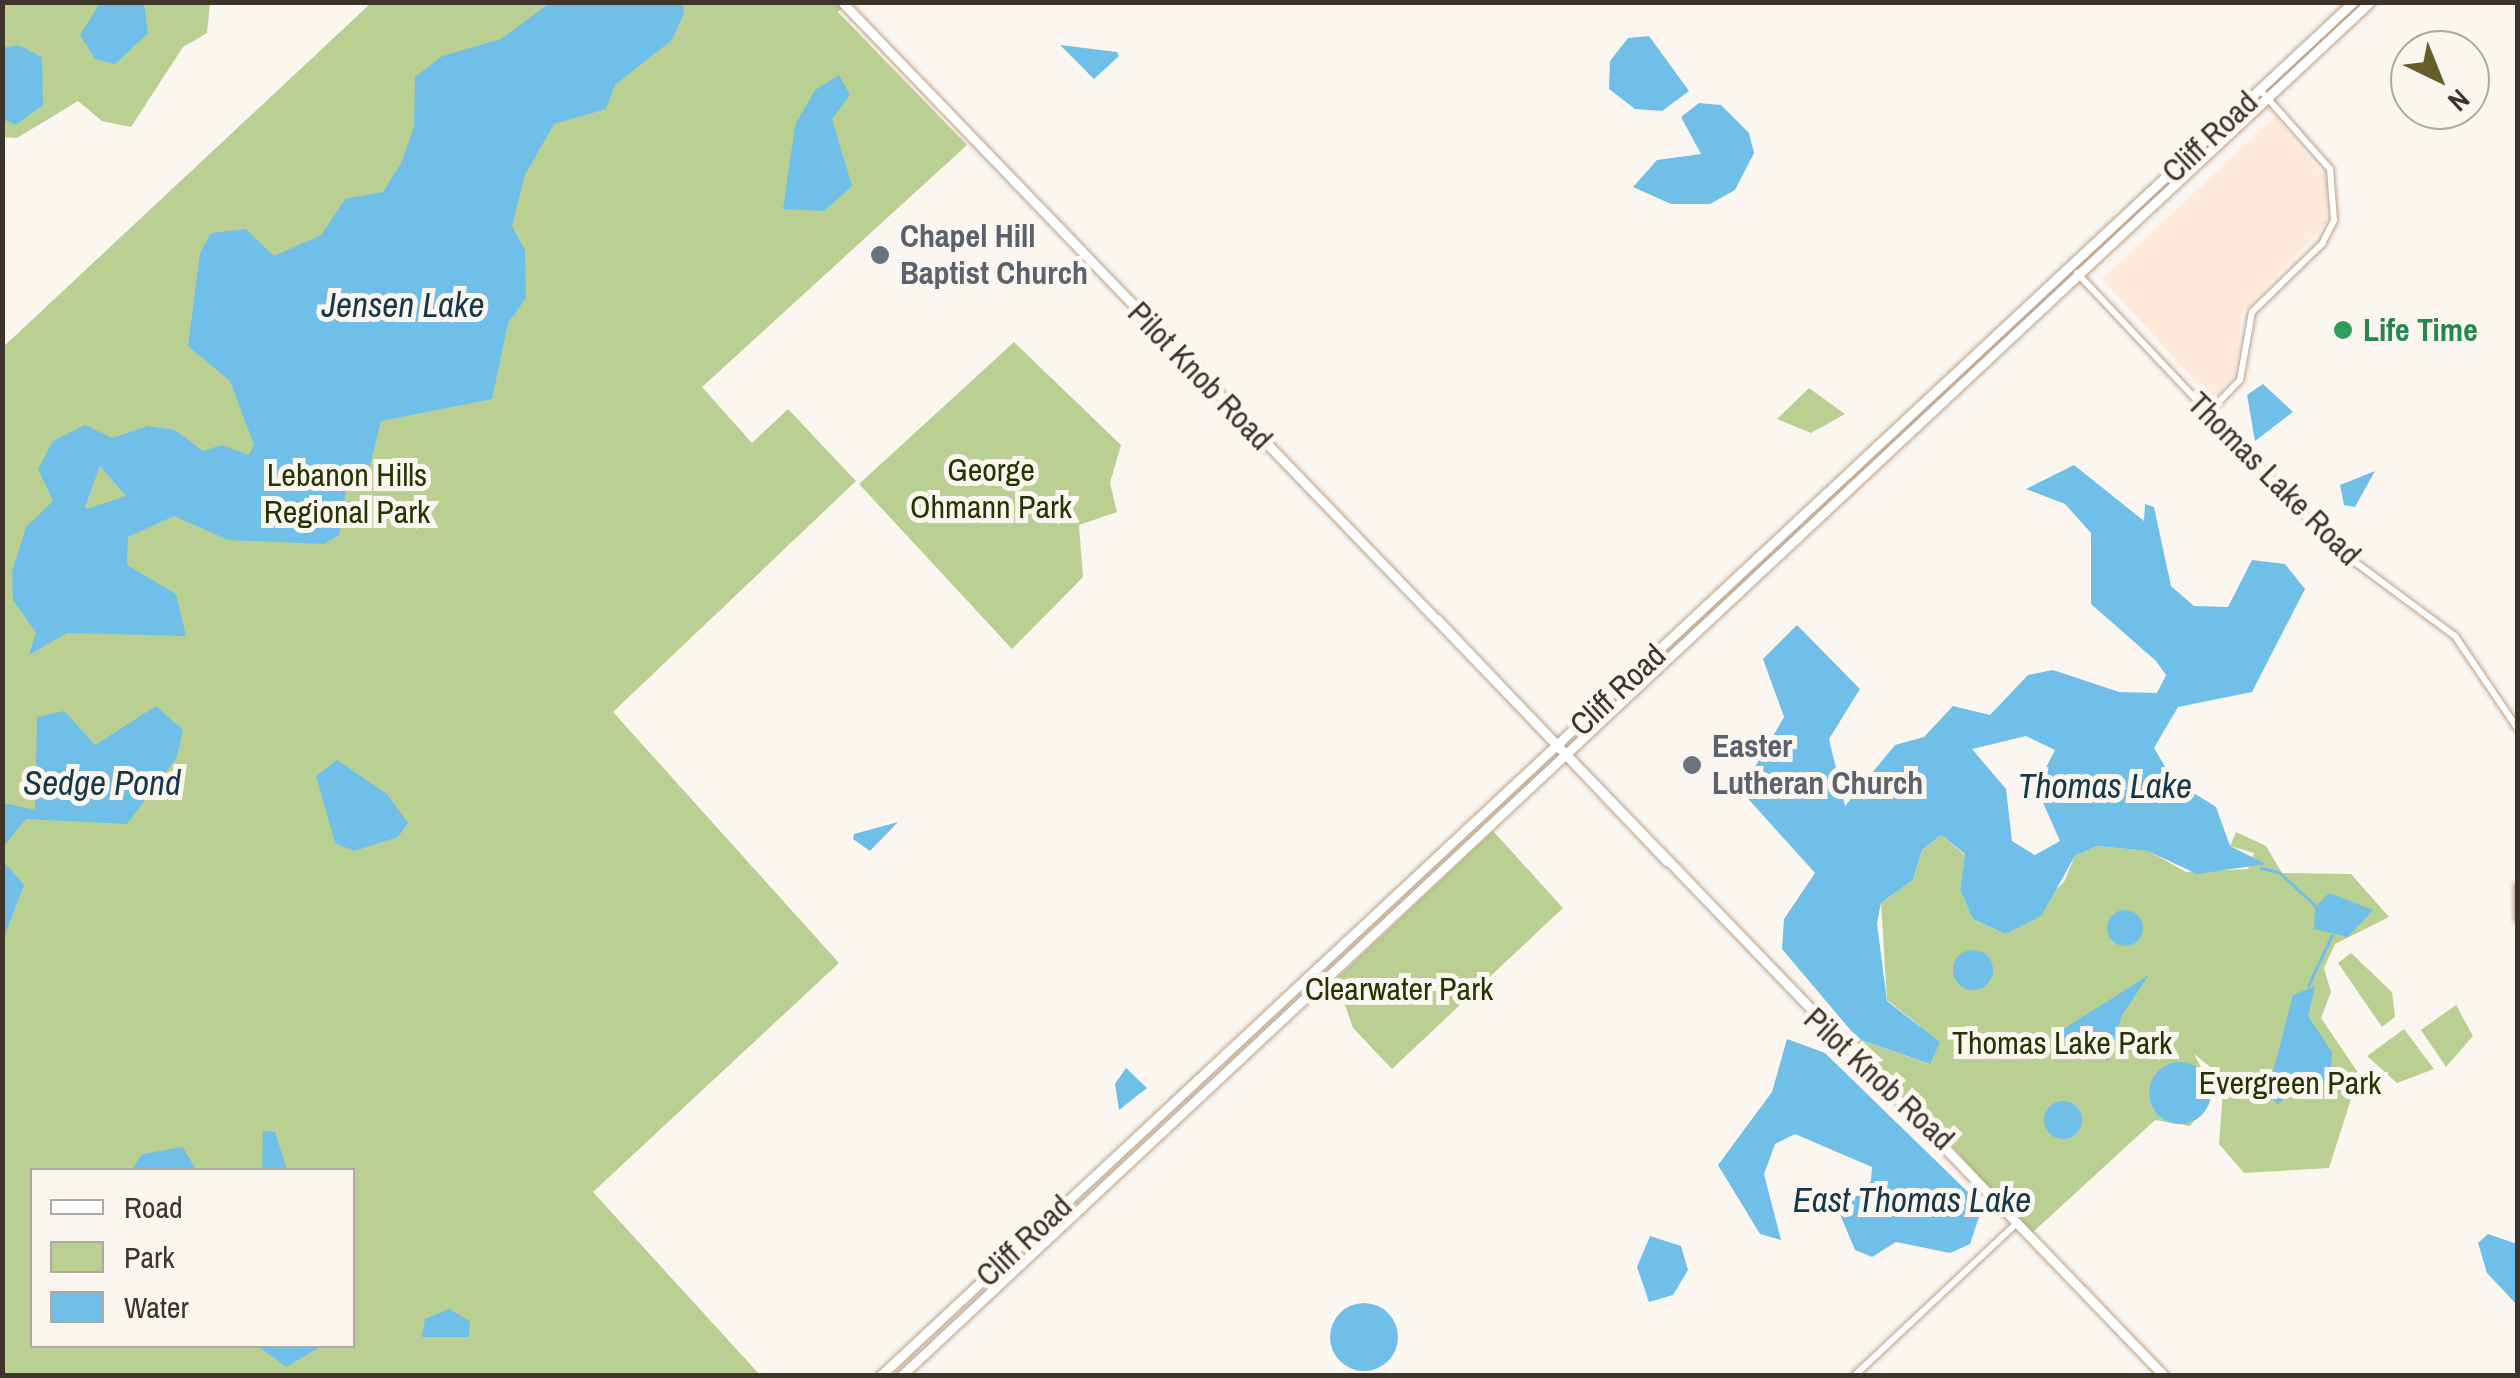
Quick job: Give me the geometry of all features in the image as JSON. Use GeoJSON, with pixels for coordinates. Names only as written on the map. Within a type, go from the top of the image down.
{"type":"FeatureCollection","features":[{"type":"Feature","properties":{"kind":"main road","name":"Pilot Knob Road"},"geometry":{"type":"LineString","coordinates":[[842,2],[2164,1376]]}},
{"type":"Feature","properties":{"kind":"main road","name":"Cliff Road"},"geometry":{"type":"LineString","coordinates":[[2075,271],[2354,2]]}},
{"type":"Feature","properties":{"kind":"main road","name":"Cliff Road"},"geometry":{"type":"LineString","coordinates":[[901,1376],[1562,750],[2075,271],[2370,2]]}},
{"type":"Feature","properties":{"kind":"main road","name":"Cliff Road"},"geometry":{"type":"LineString","coordinates":[[880,1376],[1562,750]]}},
{"type":"Feature","properties":{"kind":"street"},"geometry":{"type":"LineString","coordinates":[[2207,414],[2240,380],[2252,312],[2322,244],[2334,220],[2330,169],[2260,90]]}},
{"type":"Feature","properties":{"kind":"street","name":"Thomas Lake Road"},"geometry":{"type":"LineString","coordinates":[[2075,271],[2336,548],[2456,636],[2492,678],[2518,729]]}},
{"type":"Feature","properties":{"kind":"street"},"geometry":{"type":"LineString","coordinates":[[2518,885],[2518,920]]}},
{"type":"Feature","properties":{"kind":"street"},"geometry":{"type":"LineString","coordinates":[[1854,1376],[2019,1221]]}},
{"type":"Feature","properties":{"kind":"shaded area"},"geometry":{"type":"Polygon","coordinates":[[[2275,117],[2327,180],[2326,223],[2242,313],[2234,376],[2212,399],[2102,279],[2275,117]]]}},
{"type":"Feature","properties":{"kind":"green space"},"geometry":{"type":"Polygon","coordinates":[[[3,3],[210,3],[207,33],[183,47],[131,127],[102,121],[78,101],[17,138],[3,137],[3,3]]]}},
{"type":"Feature","properties":{"kind":"green space","name":"Lebanon Hills Regional Park"},"geometry":{"type":"Polygon","coordinates":[[[371,3],[847,3],[838,12],[967,145],[702,387],[752,443],[788,409],[856,481],[613,712],[839,963],[593,1192],[760,1375],[3,1375],[2,348],[371,3]]]}},
{"type":"Feature","properties":{"kind":"green space","name":"George Ohmann Park"},"geometry":{"type":"Polygon","coordinates":[[[1014,342],[1121,445],[1110,483],[1117,512],[1079,525],[1083,577],[1012,649],[859,484],[1014,342]]]}},
{"type":"Feature","properties":{"kind":"green space"},"geometry":{"type":"Polygon","coordinates":[[[1809,388],[1845,414],[1811,433],[1777,419],[1809,388]]]}},
{"type":"Feature","properties":{"kind":"green space","name":"Clearwater Park"},"geometry":{"type":"Polygon","coordinates":[[[1493,831],[1563,908],[1392,1069],[1353,1028],[1336,979],[1493,831]]]}},
{"type":"Feature","properties":{"kind":"green space","name":"Thomas Lake Park"},"geometry":{"type":"Polygon","coordinates":[[[2236,832],[2266,846],[2282,873],[2351,874],[2389,917],[2335,944],[2324,968],[2331,992],[2321,1018],[2359,1074],[2329,1168],[2244,1173],[2219,1144],[2224,1078],[2194,1054],[2214,1092],[2190,1126],[2155,1120],[2031,1234],[1950,1144],[1847,1051],[1858,1039],[1929,1064],[1920,1026],[1887,1000],[1881,903],[1913,880],[1922,850],[1941,835],[1965,855],[1960,890],[1973,919],[2005,934],[2064,882],[2075,856],[2097,846],[2149,851],[2186,872],[2248,869],[2254,853],[2230,846],[2236,832]]]}},
{"type":"Feature","properties":{"kind":"green space"},"geometry":{"type":"Polygon","coordinates":[[[2351,953],[2392,992],[2395,1017],[2382,1027],[2338,963],[2351,953]]]}},
{"type":"Feature","properties":{"kind":"green space"},"geometry":{"type":"Polygon","coordinates":[[[2456,1005],[2473,1036],[2446,1067],[2421,1030],[2456,1005]]]}},
{"type":"Feature","properties":{"kind":"green space"},"geometry":{"type":"Polygon","coordinates":[[[2404,1029],[2434,1069],[2397,1083],[2367,1056],[2404,1029]]]}},
{"type":"Feature","properties":{"kind":"water","name":"Jensen Lake"},"geometry":{"type":"Polygon","coordinates":[[[551,2],[683,3],[684,13],[672,40],[615,85],[606,109],[554,124],[525,175],[512,226],[525,250],[526,298],[508,323],[492,399],[381,421],[369,469],[347,482],[339,535],[324,544],[228,540],[174,516],[128,537],[127,565],[176,594],[186,636],[67,633],[29,655],[36,633],[13,600],[12,571],[26,527],[53,501],[38,469],[53,441],[85,425],[112,438],[148,426],[175,430],[203,451],[222,445],[249,455],[254,445],[230,381],[188,346],[200,253],[211,233],[246,229],[274,256],[321,235],[345,199],[383,192],[401,163],[414,127],[415,77],[442,56],[501,39],[551,2]],[[100,466],[85,507],[87,509],[126,496],[100,466]]]}},
{"type":"Feature","properties":{"kind":"water"},"geometry":{"type":"Polygon","coordinates":[[[100,3],[144,3],[148,33],[115,64],[95,59],[80,35],[100,3]]]}},
{"type":"Feature","properties":{"kind":"water"},"geometry":{"type":"Polygon","coordinates":[[[1649,36],[1689,91],[1662,111],[1635,109],[1609,89],[1610,61],[1628,38],[1649,36]]]}},
{"type":"Feature","properties":{"kind":"water"},"geometry":{"type":"Polygon","coordinates":[[[18,45],[42,57],[43,105],[15,125],[3,119],[2,48],[18,45]]]}},
{"type":"Feature","properties":{"kind":"water"},"geometry":{"type":"Polygon","coordinates":[[[1060,45],[1117,52],[1119,56],[1094,79],[1060,45]]]}},
{"type":"Feature","properties":{"kind":"water"},"geometry":{"type":"Polygon","coordinates":[[[839,75],[850,95],[832,119],[852,186],[824,211],[783,209],[795,125],[815,90],[839,75]]]}},
{"type":"Feature","properties":{"kind":"water"},"geometry":{"type":"Polygon","coordinates":[[[1699,103],[1721,105],[1749,133],[1754,153],[1735,190],[1710,204],[1671,204],[1633,187],[1657,160],[1701,154],[1681,117],[1699,103]]]}},
{"type":"Feature","properties":{"kind":"water"},"geometry":{"type":"Polygon","coordinates":[[[2263,384],[2293,412],[2255,441],[2247,395],[2263,384]]]}},
{"type":"Feature","properties":{"kind":"water","name":"Thomas Lake"},"geometry":{"type":"Polygon","coordinates":[[[2074,465],[2144,521],[2145,504],[2154,507],[2171,586],[2194,606],[2228,607],[2252,560],[2285,564],[2305,589],[2252,692],[2178,707],[2154,748],[2173,780],[2216,807],[2230,846],[2266,864],[2197,874],[2148,851],[2097,846],[2075,856],[2041,916],[2005,934],[1973,919],[1960,890],[1965,854],[1941,835],[1922,850],[1913,880],[1881,903],[1877,923],[1887,1001],[1940,1042],[1930,1064],[1858,1039],[1782,949],[1784,919],[1815,873],[1741,791],[1784,717],[1763,659],[1797,625],[1860,689],[1829,739],[1845,806],[1895,745],[1924,737],[1953,706],[1990,715],[2028,675],[2053,670],[2119,692],[2157,693],[2166,675],[2156,661],[2091,604],[2091,533],[2065,504],[2026,489],[2074,465]],[[2026,736],[1972,749],[2006,789],[2012,841],[2035,855],[2060,841],[2036,787],[2055,750],[2026,736]]]}},
{"type":"Feature","properties":{"kind":"water"},"geometry":{"type":"Polygon","coordinates":[[[2375,471],[2355,507],[2344,505],[2340,485],[2375,471]]]}},
{"type":"Feature","properties":{"kind":"water","name":"Sedge Pond"},"geometry":{"type":"Polygon","coordinates":[[[156,706],[183,730],[177,757],[127,824],[26,819],[3,847],[3,803],[35,810],[37,717],[64,711],[95,745],[156,706]]]}},
{"type":"Feature","properties":{"kind":"water"},"geometry":{"type":"Polygon","coordinates":[[[337,760],[387,794],[408,823],[398,837],[354,851],[335,843],[316,776],[337,760]]]}},
{"type":"Feature","properties":{"kind":"water"},"geometry":{"type":"Polygon","coordinates":[[[898,822],[870,851],[853,839],[854,834],[898,822]]]}},
{"type":"Feature","properties":{"kind":"water"},"geometry":{"type":"Polygon","coordinates":[[[3,861],[24,885],[2,940],[3,861]]]}},
{"type":"Feature","properties":{"kind":"water"},"geometry":{"type":"Polygon","coordinates":[[[2329,893],[2373,910],[2348,937],[2314,929],[2315,907],[2329,893]]]}},
{"type":"Feature","properties":{"kind":"water"},"geometry":{"type":"Polygon","coordinates":[[[2125,910],[2137,916],[2143,928],[2137,940],[2125,946],[2113,940],[2107,928],[2113,916],[2125,910]]]}},
{"type":"Feature","properties":{"kind":"water"},"geometry":{"type":"Polygon","coordinates":[[[1973,950],[1987,956],[1993,970],[1987,984],[1973,990],[1959,984],[1953,970],[1959,956],[1973,950]]]}},
{"type":"Feature","properties":{"kind":"water"},"geometry":{"type":"Polygon","coordinates":[[[2149,975],[2122,1015],[2108,1061],[2057,1033],[2149,975]]]}},
{"type":"Feature","properties":{"kind":"water"},"geometry":{"type":"Polygon","coordinates":[[[2315,986],[2308,1016],[2332,1052],[2330,1081],[2305,1082],[2277,1105],[2268,1091],[2293,995],[2315,986]]]}},
{"type":"Feature","properties":{"kind":"water","name":"East Thomas Lake"},"geometry":{"type":"Polygon","coordinates":[[[1787,1039],[1825,1053],[1969,1193],[1981,1211],[1970,1244],[1950,1253],[1896,1242],[1872,1257],[1855,1250],[1839,1212],[1871,1181],[1872,1167],[1795,1134],[1775,1144],[1764,1174],[1781,1240],[1760,1234],[1718,1165],[1772,1092],[1787,1039]]]}},
{"type":"Feature","properties":{"kind":"water"},"geometry":{"type":"Polygon","coordinates":[[[2180,1062],[2202,1071],[2211,1093],[2202,1115],[2180,1124],[2158,1115],[2149,1093],[2158,1071],[2180,1062]]]}},
{"type":"Feature","properties":{"kind":"water"},"geometry":{"type":"Polygon","coordinates":[[[1126,1068],[1147,1088],[1119,1110],[1115,1084],[1126,1068]]]}},
{"type":"Feature","properties":{"kind":"water"},"geometry":{"type":"Polygon","coordinates":[[[2063,1101],[2076,1107],[2082,1120],[2076,1133],[2063,1139],[2050,1133],[2044,1120],[2050,1107],[2063,1101]]]}},
{"type":"Feature","properties":{"kind":"water"},"geometry":{"type":"Polygon","coordinates":[[[263,1131],[275,1132],[286,1168],[262,1168],[263,1131]]]}},
{"type":"Feature","properties":{"kind":"water"},"geometry":{"type":"Polygon","coordinates":[[[183,1147],[195,1168],[133,1168],[142,1154],[183,1147]]]}},
{"type":"Feature","properties":{"kind":"water"},"geometry":{"type":"Polygon","coordinates":[[[2488,1234],[2517,1244],[2517,1305],[2487,1273],[2478,1243],[2488,1234]]]}},
{"type":"Feature","properties":{"kind":"water"},"geometry":{"type":"Polygon","coordinates":[[[1650,1236],[1681,1246],[1688,1270],[1673,1295],[1649,1302],[1637,1267],[1650,1236]]]}},
{"type":"Feature","properties":{"kind":"water"},"geometry":{"type":"Polygon","coordinates":[[[1364,1303],[1377,1305],[1388,1313],[1396,1324],[1396,1350],[1388,1361],[1377,1369],[1364,1371],[1351,1369],[1340,1361],[1332,1350],[1330,1337],[1332,1324],[1340,1313],[1351,1305],[1364,1303]]]}},
{"type":"Feature","properties":{"kind":"water"},"geometry":{"type":"Polygon","coordinates":[[[449,1309],[470,1321],[469,1337],[422,1337],[425,1319],[449,1309]]]}},
{"type":"Feature","properties":{"kind":"water"},"geometry":{"type":"Polygon","coordinates":[[[261,1348],[319,1348],[286,1367],[261,1348]]]}},
{"type":"Feature","properties":{"kind":"waterway"},"geometry":{"type":"LineString","coordinates":[[2261,868],[2279,872],[2318,908]]}},
{"type":"Feature","properties":{"kind":"waterway"},"geometry":{"type":"LineString","coordinates":[[2308,986],[2332,935]]}},
{"type":"Feature","properties":{"kind":"place","name":"Chapel Hill Baptist Church"},"geometry":{"type":"Point","coordinates":[880,255]}},
{"type":"Feature","properties":{"kind":"place","name":"Life Time"},"geometry":{"type":"Point","coordinates":[2343,330]}},
{"type":"Feature","properties":{"kind":"place","name":"Easter Lutheran Church"},"geometry":{"type":"Point","coordinates":[1692,765]}},
{"type":"Feature","properties":{"kind":"park label","name":"Evergreen Park"},"geometry":{"type":"Point","coordinates":[2290,1083]}}]}
